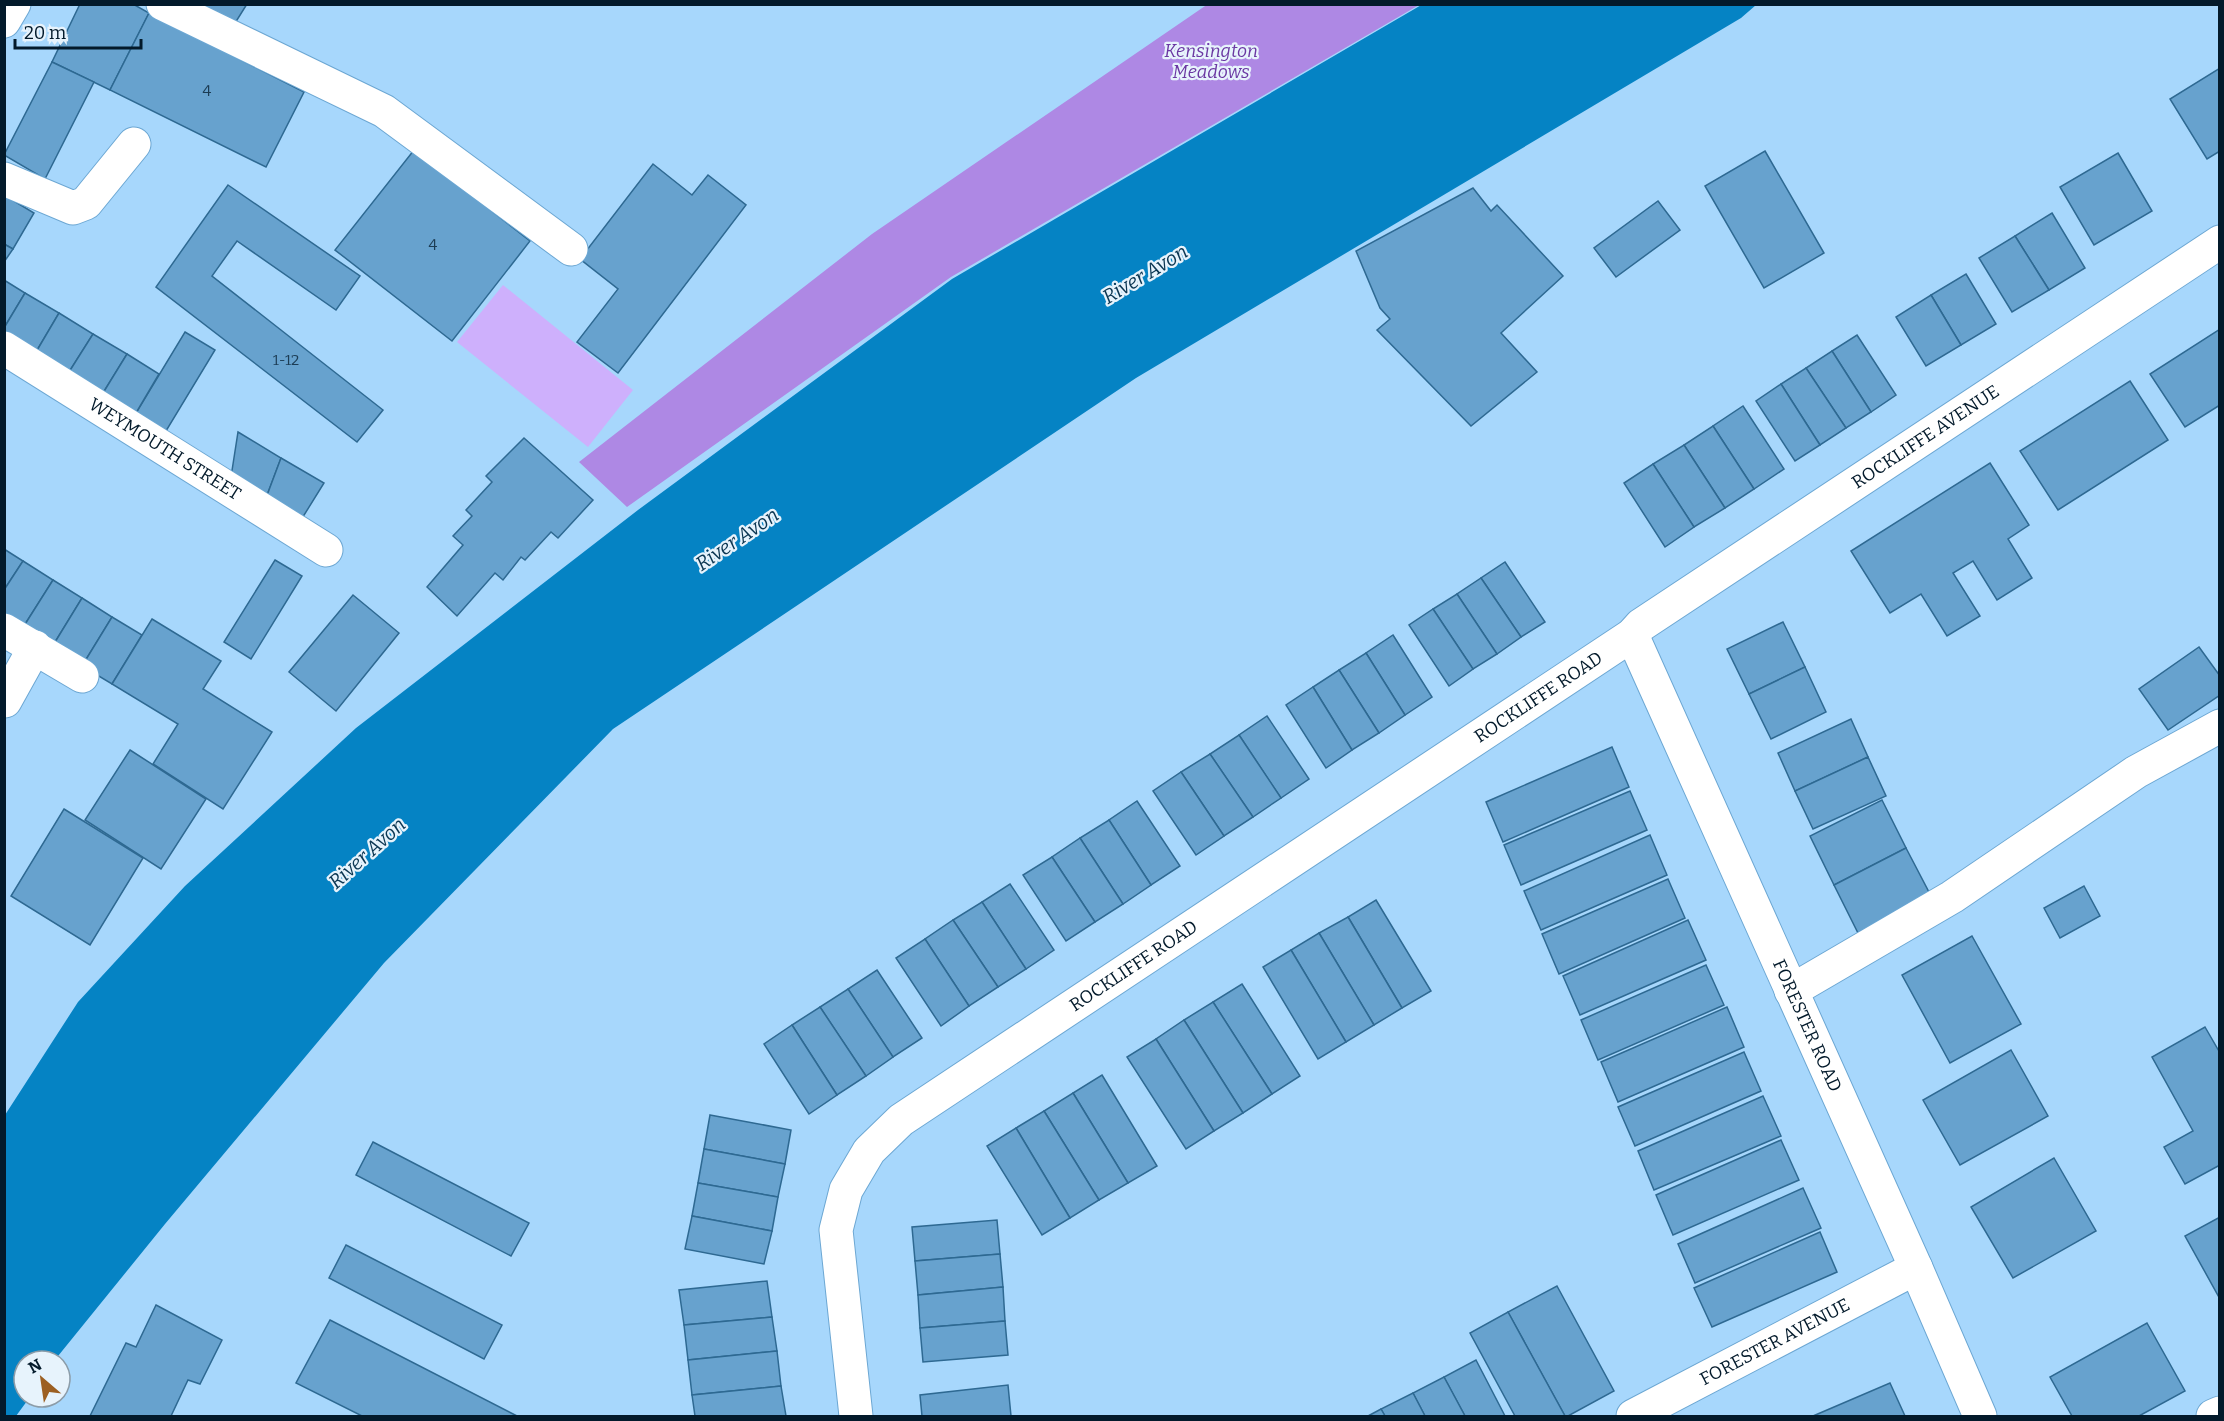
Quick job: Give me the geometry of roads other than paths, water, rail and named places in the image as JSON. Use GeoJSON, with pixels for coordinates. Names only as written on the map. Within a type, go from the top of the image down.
{"type":"FeatureCollection","features":[{"type":"Feature","properties":{"kind":"street"},"geometry":{"type":"LineString","coordinates":[[163,4],[384,111],[571,249]]}},
{"type":"Feature","properties":{"kind":"street"},"geometry":{"type":"LineString","coordinates":[[4,179],[73,208],[86,203],[134,144]]}},
{"type":"Feature","properties":{"kind":"street","name":"ROCKLIFFE AVENUE"},"geometry":{"type":"LineString","coordinates":[[1632,635],[1641,625],[2220,242]]}},
{"type":"Feature","properties":{"kind":"street","name":"WEYMOUTH STREET"},"geometry":{"type":"LineString","coordinates":[[4,348],[326,550]]}},
{"type":"Feature","properties":{"kind":"street"},"geometry":{"type":"LineString","coordinates":[[4,630],[82,676]]}},
{"type":"Feature","properties":{"kind":"street","name":"FORESTER ROAD"},"geometry":{"type":"LineString","coordinates":[[1632,635],[1980,1416]]}},
{"type":"Feature","properties":{"kind":"street","name":"ROCKLIFFE ROAD"},"geometry":{"type":"LineString","coordinates":[[856,1416],[836,1230],[846,1190],[869,1151],[901,1120],[1632,635]]}},
{"type":"Feature","properties":{"kind":"street"},"geometry":{"type":"LineString","coordinates":[[5,701],[35,647]]}},
{"type":"Feature","properties":{"kind":"street"},"geometry":{"type":"LineString","coordinates":[[1791,991],[1953,897],[2136,772],[2172,740],[2220,726]]}},
{"type":"Feature","properties":{"kind":"street","name":"FORESTER AVENUE"},"geometry":{"type":"LineString","coordinates":[[1633,1416],[1916,1268]]}},
{"type":"Feature","properties":{"kind":"street"},"geometry":{"type":"LineString","coordinates":[[2213,1416],[2220,1413]]}},
{"type":"Feature","properties":{"kind":"water","name":"River Avon"},"geometry":{"type":"Polygon","coordinates":[[[1423,4],[1756,5],[1741,18],[1136,378],[613,729],[384,963],[165,1224],[64,1349],[12,1349],[12,1409],[21,1409],[16,1416],[5,1416],[5,1115],[78,1002],[185,886],[356,728],[638,510],[952,279],[1423,4]]]}},
{"type":"Feature","properties":{"kind":"park label","name":"Kensington Meadows"},"geometry":{"type":"Point","coordinates":[1211,61]}}]}
